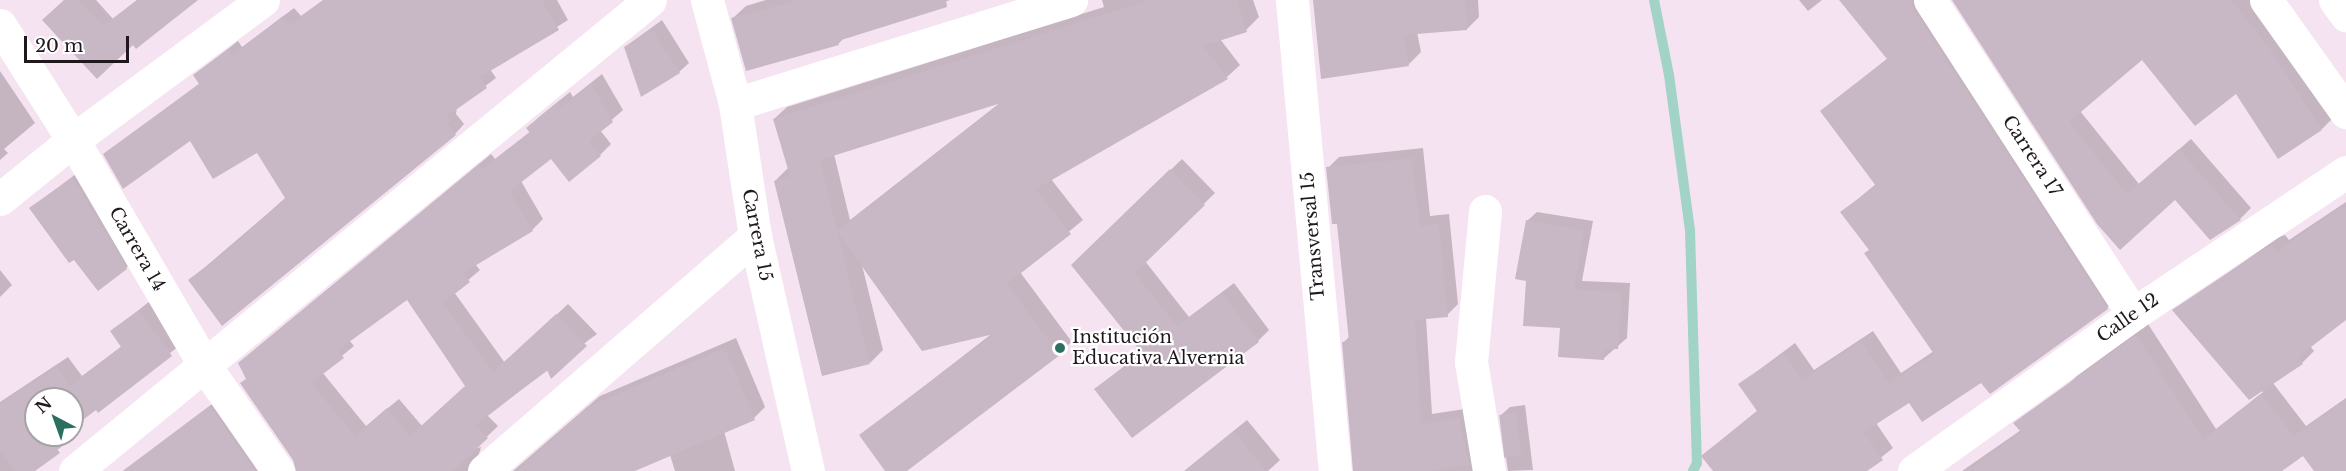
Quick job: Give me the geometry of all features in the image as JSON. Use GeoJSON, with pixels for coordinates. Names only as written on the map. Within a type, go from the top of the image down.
{"type":"FeatureCollection","features":[{"type":"Feature","properties":{"kind":"street"},"geometry":{"type":"LineString","coordinates":[[0,199],[73,140],[263,0]]}},
{"type":"Feature","properties":{"kind":"street"},"geometry":{"type":"LineString","coordinates":[[75,471],[650,0]]}},
{"type":"Feature","properties":{"kind":"street","name":"Carrera 15"},"geometry":{"type":"LineString","coordinates":[[707,0],[735,104],[755,236],[808,471]]}},
{"type":"Feature","properties":{"kind":"street"},"geometry":{"type":"LineString","coordinates":[[735,104],[1071,0]]}},
{"type":"Feature","properties":{"kind":"street","name":"Transversal 15"},"geometry":{"type":"LineString","coordinates":[[1292,0],[1335,471]]}},
{"type":"Feature","properties":{"kind":"street","name":"Carrera 17"},"geometry":{"type":"LineString","coordinates":[[1930,0],[2133,314]]}},
{"type":"Feature","properties":{"kind":"street"},"geometry":{"type":"LineString","coordinates":[[2266,0],[2346,112]]}},
{"type":"Feature","properties":{"kind":"street"},"geometry":{"type":"LineString","coordinates":[[2335,0],[2346,15]]}},
{"type":"Feature","properties":{"kind":"street","name":"Carrera 14"},"geometry":{"type":"LineString","coordinates":[[0,25],[73,140],[205,366],[278,471]]}},
{"type":"Feature","properties":{"kind":"street","name":"Calle 12"},"geometry":{"type":"LineString","coordinates":[[1914,471],[2133,314],[2346,172]]}},
{"type":"Feature","properties":{"kind":"street"},"geometry":{"type":"LineString","coordinates":[[1485,211],[1471,362],[1489,471]]}},
{"type":"Feature","properties":{"kind":"street"},"geometry":{"type":"LineString","coordinates":[[484,471],[755,236]]}},
{"type":"Feature","properties":{"kind":"building"},"geometry":{"type":"Polygon","coordinates":[[[64,0],[78,0],[103,26],[137,0],[198,0],[136,49],[133,45],[97,79],[42,20],[64,0]]]}},
{"type":"Feature","properties":{"kind":"building"},"geometry":{"type":"Polygon","coordinates":[[[324,0],[542,0],[559,30],[480,77],[487,88],[447,116],[451,121],[447,124],[456,135],[222,326],[188,280],[228,250],[285,198],[257,153],[213,179],[190,141],[123,189],[103,154],[199,84],[193,75],[228,49],[232,56],[283,16],[290,25],[324,0]]]}},
{"type":"Feature","properties":{"kind":"building"},"geometry":{"type":"Polygon","coordinates":[[[798,0],[946,0],[947,7],[838,41],[839,45],[746,71],[731,18],[798,0]]]}},
{"type":"Feature","properties":{"kind":"building"},"geometry":{"type":"Polygon","coordinates":[[[1149,0],[1237,0],[1247,32],[1203,46],[1228,79],[1036,189],[1071,234],[1007,284],[1060,355],[907,471],[885,471],[859,435],[994,334],[922,351],[837,231],[870,364],[822,376],[774,181],[790,176],[773,119],[1149,0]],[[1001,103],[820,160],[837,231],[1001,103]]]}},
{"type":"Feature","properties":{"kind":"building"},"geometry":{"type":"Polygon","coordinates":[[[1313,0],[1465,0],[1467,30],[1404,35],[1409,66],[1321,79],[1313,0]]]}},
{"type":"Feature","properties":{"kind":"building"},"geometry":{"type":"Polygon","coordinates":[[[1839,0],[1911,0],[1914,10],[2108,309],[1990,394],[1981,383],[1922,422],[1909,403],[1864,432],[1883,460],[1867,471],[1713,471],[1701,456],[1757,411],[1738,384],[1784,353],[1802,380],[1861,341],[1889,383],[1934,354],[1864,253],[1869,250],[1840,212],[1876,186],[1820,111],[1887,59],[1839,0]]]}},
{"type":"Feature","properties":{"kind":"building"},"geometry":{"type":"Polygon","coordinates":[[[1952,0],[2231,0],[2271,50],[2322,130],[2278,159],[2236,94],[2195,126],[2142,60],[2069,122],[2127,194],[2179,149],[2241,220],[2210,240],[2175,200],[2120,250],[2097,224],[1952,0]]]}},
{"type":"Feature","properties":{"kind":"building"},"geometry":{"type":"Polygon","coordinates":[[[652,29],[680,73],[641,97],[624,47],[652,29]]]}},
{"type":"Feature","properties":{"kind":"building"},"geometry":{"type":"Polygon","coordinates":[[[591,84],[613,122],[589,141],[601,156],[569,182],[551,159],[510,191],[533,231],[463,273],[470,282],[443,303],[493,372],[556,314],[587,346],[551,379],[547,370],[476,425],[488,438],[453,471],[296,471],[293,460],[240,383],[246,379],[238,363],[479,164],[483,169],[530,133],[526,128],[558,102],[562,107],[591,84]],[[407,300],[338,350],[344,358],[311,383],[355,436],[387,408],[410,436],[465,386],[407,300]]]}},
{"type":"Feature","properties":{"kind":"building"},"geometry":{"type":"Polygon","coordinates":[[[1412,158],[1420,226],[1439,224],[1448,317],[1415,320],[1421,424],[1460,418],[1469,465],[1432,471],[1353,471],[1342,342],[1349,341],[1337,224],[1332,224],[1326,167],[1412,158]]]}},
{"type":"Feature","properties":{"kind":"building"},"geometry":{"type":"Polygon","coordinates":[[[1170,169],[1205,205],[1135,273],[1177,326],[1222,293],[1259,342],[1132,438],[1094,389],[1142,353],[1071,265],[1170,169]]]}},
{"type":"Feature","properties":{"kind":"building"},"geometry":{"type":"Polygon","coordinates":[[[73,177],[127,269],[98,291],[74,260],[69,263],[29,208],[73,177]]]}},
{"type":"Feature","properties":{"kind":"building"},"geometry":{"type":"Polygon","coordinates":[[[2346,204],[2346,320],[2298,357],[2303,364],[2249,400],[2172,310],[2265,248],[2273,246],[2277,251],[2346,204]]]}},
{"type":"Feature","properties":{"kind":"building"},"geometry":{"type":"Polygon","coordinates":[[[1526,220],[1584,230],[1574,290],[1622,292],[1618,349],[1605,349],[1604,360],[1558,357],[1560,328],[1523,326],[1526,281],[1515,279],[1526,220]]]}},
{"type":"Feature","properties":{"kind":"building"},"geometry":{"type":"Polygon","coordinates":[[[139,310],[172,356],[98,413],[96,410],[84,419],[84,387],[25,387],[57,367],[70,386],[121,347],[110,331],[139,310]]]}},
{"type":"Feature","properties":{"kind":"building"},"geometry":{"type":"Polygon","coordinates":[[[2136,335],[2204,439],[2261,394],[2294,436],[2346,399],[2346,471],[2314,471],[2303,456],[2282,471],[1966,471],[2021,432],[2013,423],[2136,335]]]}},
{"type":"Feature","properties":{"kind":"building"},"geometry":{"type":"Polygon","coordinates":[[[725,348],[755,420],[635,471],[516,471],[587,407],[725,348]]]}},
{"type":"Feature","properties":{"kind":"building"},"geometry":{"type":"Polygon","coordinates":[[[24,388],[24,447],[56,447],[60,453],[35,471],[15,471],[0,450],[0,403],[24,388]]]}},
{"type":"Feature","properties":{"kind":"building"},"geometry":{"type":"Polygon","coordinates":[[[210,406],[255,471],[124,471],[182,427],[210,406]]]}},
{"type":"Feature","properties":{"kind":"building"},"geometry":{"type":"Polygon","coordinates":[[[1516,413],[1521,456],[1504,458],[1499,415],[1516,413]]]}},
{"type":"Feature","properties":{"kind":"building"},"geometry":{"type":"Polygon","coordinates":[[[1234,431],[1266,471],[1185,471],[1234,431]]]}},
{"type":"Feature","properties":{"kind":"waterway"},"geometry":{"type":"LineString","coordinates":[[1654,0],[1669,75],[1690,230],[1697,463],[1693,471]]}},
{"type":"Feature","properties":{"kind":"place","name":"Institución Educativa Alvernia"},"geometry":{"type":"Point","coordinates":[1060,348]}}]}
